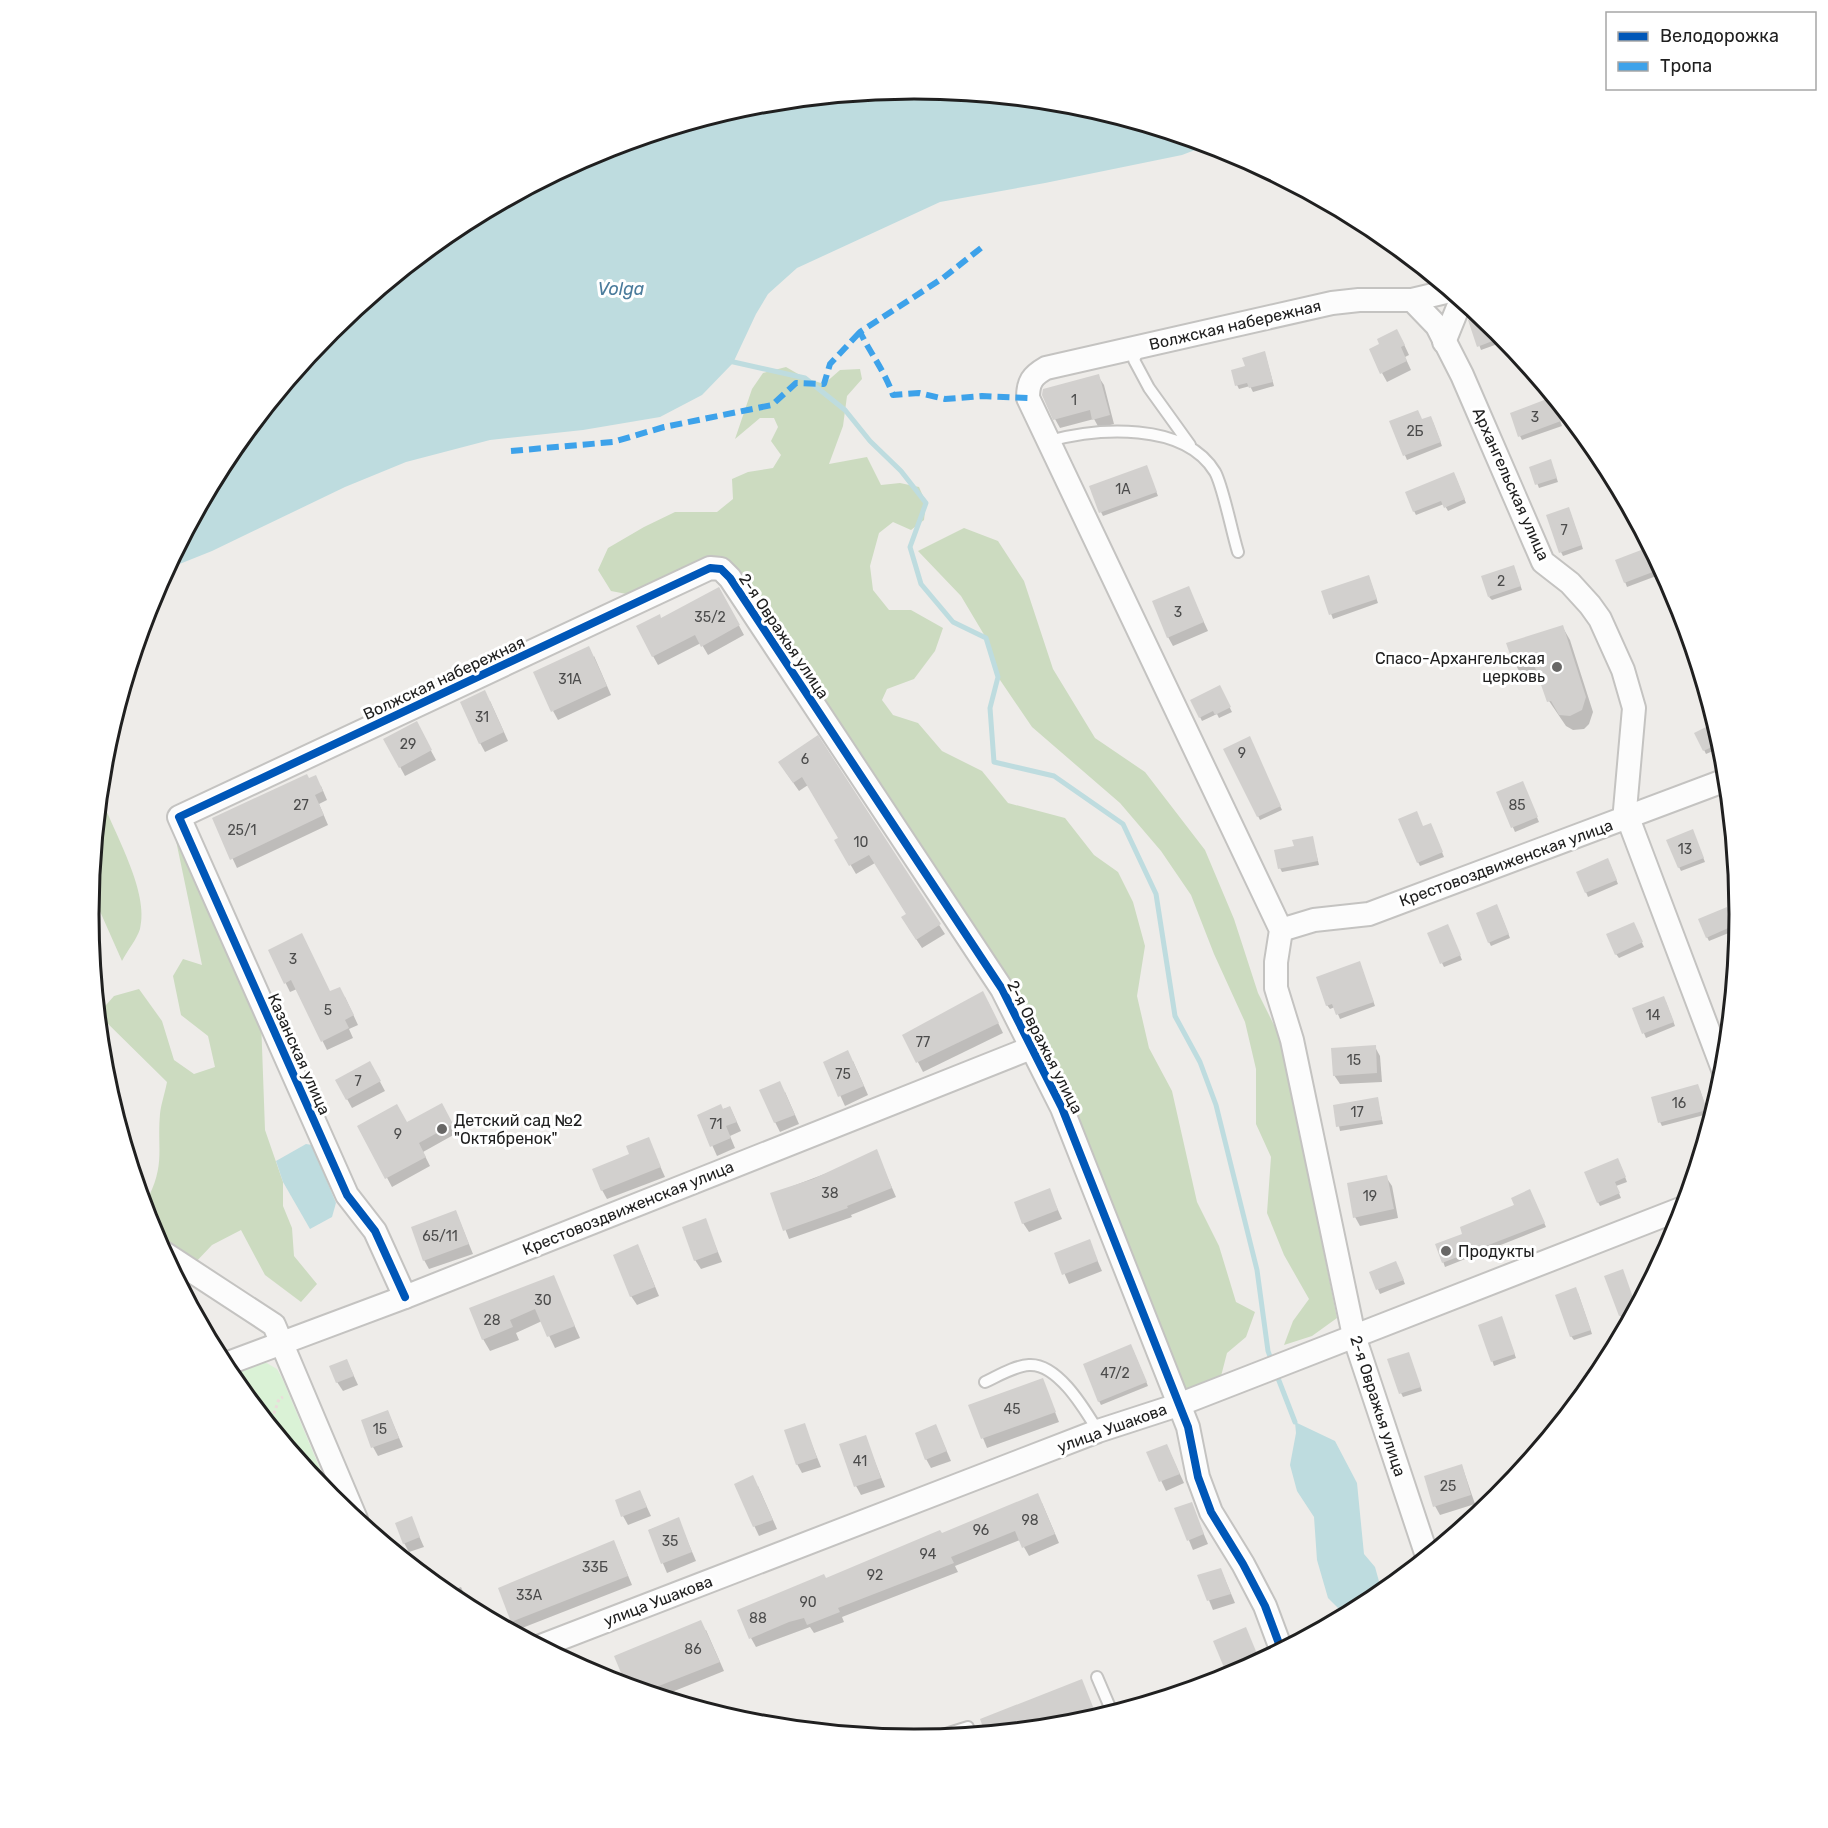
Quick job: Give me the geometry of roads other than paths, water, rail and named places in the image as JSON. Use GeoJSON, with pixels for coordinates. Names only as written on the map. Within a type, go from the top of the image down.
{"type":"FeatureCollection","features":[{"type":"Feature","properties":{"kind":"street","name":"Волжская набережная"},"geometry":{"type":"LineString","coordinates":[[1048,441],[1028,398],[1028,384],[1046,368],[1332,303],[1359,300],[1412,300],[1441,293]]}},
{"type":"Feature","properties":{"kind":"street","name":"Архангельская улица"},"geometry":{"type":"LineString","coordinates":[[1412,300],[1427,313],[1462,375],[1543,562],[1570,583],[1590,605],[1600,620],[1623,670],[1634,708],[1632,749],[1625,797],[1628,818],[1717,1052]]}},
{"type":"Feature","properties":{"kind":"street"},"geometry":{"type":"LineString","coordinates":[[1444,342],[1458,308]]}},
{"type":"Feature","properties":{"kind":"street"},"geometry":{"type":"LineString","coordinates":[[1048,441],[1281,930]]}},
{"type":"Feature","properties":{"kind":"street","name":"Волжская набережная"},"geometry":{"type":"LineString","coordinates":[[179,817],[710,568],[721,569]]}},
{"type":"Feature","properties":{"kind":"street","name":"2-я Овражья улица"},"geometry":{"type":"LineString","coordinates":[[721,569],[730,578],[1002,989],[1062,1108],[1188,1427],[1198,1477],[1211,1512],[1243,1564],[1265,1606],[1279,1643]]}},
{"type":"Feature","properties":{"kind":"street","name":"Крестовоздвиженская улица"},"geometry":{"type":"LineString","coordinates":[[1281,930],[1314,920],[1369,914],[1718,783]]}},
{"type":"Feature","properties":{"kind":"street","name":"Казанская улица"},"geometry":{"type":"LineString","coordinates":[[179,817],[347,1195],[375,1231],[405,1297]]}},
{"type":"Feature","properties":{"kind":"street","name":"2-я Овражья улица"},"geometry":{"type":"LineString","coordinates":[[1281,930],[1276,962],[1276,988],[1292,1040],[1354,1336],[1425,1549]]}},
{"type":"Feature","properties":{"kind":"street","name":"Крестовоздвиженская улица"},"geometry":{"type":"LineString","coordinates":[[233,1362],[405,1297],[1031,1048]]}},
{"type":"Feature","properties":{"kind":"street","name":"улица Ушакова"},"geometry":{"type":"LineString","coordinates":[[550,1643],[1098,1431],[1178,1405],[1672,1212]]}},
{"type":"Feature","properties":{"kind":"street"},"geometry":{"type":"LineString","coordinates":[[177,1262],[274,1324],[348,1499]]}},
{"type":"Feature","properties":{"kind":"lane"},"geometry":{"type":"LineString","coordinates":[[1141,346],[1134,360],[1141,374],[1192,448],[1215,472],[1238,552]]}},
{"type":"Feature","properties":{"kind":"lane"},"geometry":{"type":"LineString","coordinates":[[1048,441],[1081,432],[1119,431],[1169,437],[1192,448]]}},
{"type":"Feature","properties":{"kind":"lane"},"geometry":{"type":"LineString","coordinates":[[985,1382],[1029,1365],[1042,1368],[1054,1374],[1069,1389],[1098,1431]]}},
{"type":"Feature","properties":{"kind":"lane"},"geometry":{"type":"LineString","coordinates":[[1097,1677],[1109,1705]]}},
{"type":"Feature","properties":{"kind":"water","name":"Volga"},"geometry":{"type":"Polygon","coordinates":[[[914,99],[1020,106],[1073,115],[1125,127],[1196,150],[1182,155],[940,202],[797,268],[768,294],[733,363],[702,395],[660,417],[583,430],[490,440],[406,462],[345,487],[212,551],[178,565],[208,506],[236,461],[301,377],[338,338],[418,267],[461,236],[554,183],[602,161],[652,142],[755,115],[808,106],[914,99]]]}},
{"type":"Feature","properties":{"kind":"water"},"geometry":{"type":"Polygon","coordinates":[[[306,1144],[312,1145],[336,1203],[332,1217],[310,1229],[283,1182],[276,1161],[306,1144]]]}},
{"type":"Feature","properties":{"kind":"water"},"geometry":{"type":"Polygon","coordinates":[[[1295,1422],[1335,1441],[1357,1483],[1364,1554],[1375,1567],[1379,1583],[1339,1609],[1328,1598],[1317,1560],[1314,1517],[1297,1491],[1290,1465],[1296,1433],[1295,1422]]]}},
{"type":"Feature","properties":{"kind":"waterway"},"geometry":{"type":"LineString","coordinates":[[729,361],[805,378],[845,410],[870,441],[901,471],[926,503],[910,547],[921,584],[953,622],[986,638],[998,677],[990,708],[994,762],[1054,776],[1123,824],[1156,894],[1175,1016],[1200,1062],[1216,1105],[1257,1270],[1268,1351],[1272,1362]]}},
{"type":"Feature","properties":{"kind":"waterway"},"geometry":{"type":"LineString","coordinates":[[1276,1373],[1295,1422]]}},
{"type":"Feature","properties":{"kind":"place","name":"Спасо-Архангельская церковь"},"geometry":{"type":"Point","coordinates":[1557,667]}},
{"type":"Feature","properties":{"kind":"place","name":"Детский сад №2 \"Октябренок\""},"geometry":{"type":"Point","coordinates":[442,1129]}},
{"type":"Feature","properties":{"kind":"place","name":"Продукты"},"geometry":{"type":"Point","coordinates":[1446,1251]}}]}
